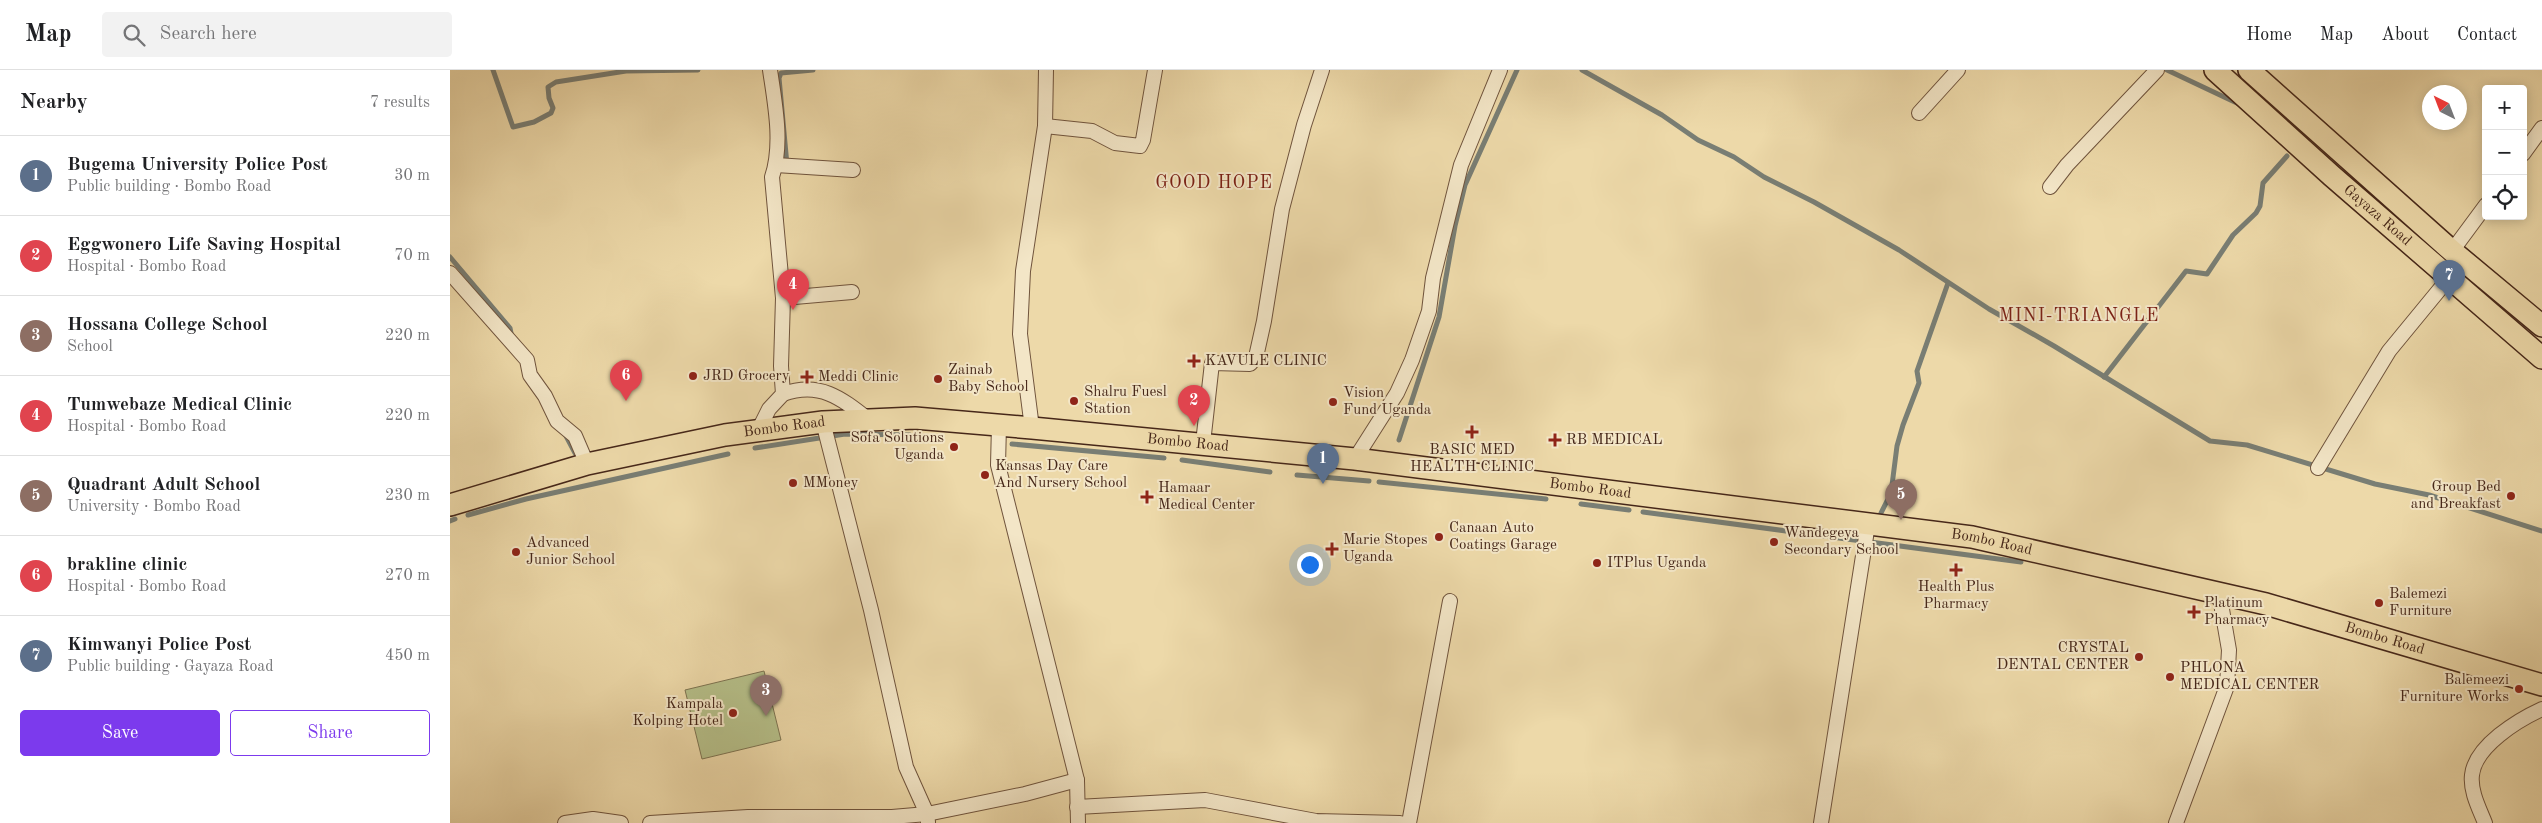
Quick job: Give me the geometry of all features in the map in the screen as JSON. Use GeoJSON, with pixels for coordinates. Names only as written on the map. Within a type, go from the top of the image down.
{"type":"FeatureCollection","features":[{"type":"Feature","properties":{"kind":"main road","name":"Gayaza Road"},"geometry":{"type":"LineString","coordinates":[[2215,70],[2542,358]]}},
{"type":"Feature","properties":{"kind":"main road","name":"Gayaza Road"},"geometry":{"type":"LineString","coordinates":[[2249,70],[2452,251],[2542,326]]}},
{"type":"Feature","properties":{"kind":"main road","name":"Bombo Road"},"geometry":{"type":"LineString","coordinates":[[450,505],[587,464],[725,436],[823,422],[915,418],[1032,428],[1204,443],[1355,459],[1972,537],[2219,592],[2380,636],[2542,685]]}},
{"type":"Feature","properties":{"kind":"street"},"geometry":{"type":"LineString","coordinates":[[770,70],[777,127],[776,166],[772,177],[783,298],[781,366],[783,394]]}},
{"type":"Feature","properties":{"kind":"street"},"geometry":{"type":"LineString","coordinates":[[1032,428],[1020,334],[1023,271],[1045,126],[1046,70]]}},
{"type":"Feature","properties":{"kind":"street"},"geometry":{"type":"LineString","coordinates":[[1045,126],[1092,131],[1115,142],[1140,146],[1143,140],[1154,70]]}},
{"type":"Feature","properties":{"kind":"street"},"geometry":{"type":"LineString","coordinates":[[1204,443],[1212,363],[1250,364],[1256,357],[1264,321],[1282,209],[1304,125],[1322,70]]}},
{"type":"Feature","properties":{"kind":"street"},"geometry":{"type":"LineString","coordinates":[[1355,459],[1397,393],[1415,353],[1429,311],[1433,278],[1461,165],[1500,70]]}},
{"type":"Feature","properties":{"kind":"street"},"geometry":{"type":"LineString","coordinates":[[1919,113],[1958,70]]}},
{"type":"Feature","properties":{"kind":"street"},"geometry":{"type":"LineString","coordinates":[[2050,187],[2067,165],[2157,70]]}},
{"type":"Feature","properties":{"kind":"street"},"geometry":{"type":"LineString","coordinates":[[2527,149],[2542,128]]}},
{"type":"Feature","properties":{"kind":"street"},"geometry":{"type":"LineString","coordinates":[[776,166],[853,170]]}},
{"type":"Feature","properties":{"kind":"street"},"geometry":{"type":"LineString","coordinates":[[2452,251],[2482,210]]}},
{"type":"Feature","properties":{"kind":"street"},"geometry":{"type":"LineString","coordinates":[[450,274],[527,360],[530,375],[545,396],[557,420],[575,436],[587,464]]}},
{"type":"Feature","properties":{"kind":"street"},"geometry":{"type":"LineString","coordinates":[[2318,468],[2389,351],[2449,278]]}},
{"type":"Feature","properties":{"kind":"street"},"geometry":{"type":"LineString","coordinates":[[783,298],[852,292]]}},
{"type":"Feature","properties":{"kind":"street"},"geometry":{"type":"LineString","coordinates":[[758,431],[769,409],[783,394],[800,388],[821,391],[840,397],[869,420]]}},
{"type":"Feature","properties":{"kind":"street"},"geometry":{"type":"LineString","coordinates":[[823,422],[871,610],[906,768],[928,819]]}},
{"type":"Feature","properties":{"kind":"street"},"geometry":{"type":"LineString","coordinates":[[999,426],[998,465],[1077,780],[1078,823]]}},
{"type":"Feature","properties":{"kind":"street"},"geometry":{"type":"LineString","coordinates":[[1821,823],[1868,524]]}},
{"type":"Feature","properties":{"kind":"street"},"geometry":{"type":"LineString","coordinates":[[2176,823],[2227,686],[2229,650],[2219,592]]}},
{"type":"Feature","properties":{"kind":"street"},"geometry":{"type":"LineString","coordinates":[[1409,823],[1450,601]]}},
{"type":"Feature","properties":{"kind":"street"},"geometry":{"type":"LineString","coordinates":[[2485,823],[2472,786],[2474,765],[2486,748],[2503,733],[2542,709]]}},
{"type":"Feature","properties":{"kind":"street"},"geometry":{"type":"LineString","coordinates":[[650,823],[716,821],[748,816],[928,819],[1077,780]]}},
{"type":"Feature","properties":{"kind":"street"},"geometry":{"type":"LineString","coordinates":[[1077,807],[1205,800],[1316,822],[1400,823]]}},
{"type":"Feature","properties":{"kind":"street"},"geometry":{"type":"LineString","coordinates":[[565,823],[593,818],[621,823]]}},
{"type":"Feature","properties":{"kind":"green space"},"geometry":{"type":"Polygon","coordinates":[[[764,671],[781,740],[702,759],[685,690],[764,671]]]}},
{"type":"Feature","properties":{"kind":"waterway"},"geometry":{"type":"LineString","coordinates":[[493,70],[513,127],[534,122],[551,113],[553,108],[549,98],[548,87],[556,82],[626,71],[698,70]]}},
{"type":"Feature","properties":{"kind":"waterway"},"geometry":{"type":"LineString","coordinates":[[787,165],[779,78],[781,73],[813,70]]}},
{"type":"Feature","properties":{"kind":"waterway"},"geometry":{"type":"LineString","coordinates":[[1399,440],[1439,317],[1455,226],[1465,185],[1517,70]]}},
{"type":"Feature","properties":{"kind":"waterway"},"geometry":{"type":"LineString","coordinates":[[1582,70],[1662,115],[1698,140],[1734,157],[1764,177],[1814,202],[1899,250],[1989,309],[2054,346],[2210,441],[2247,445],[2375,484],[2429,495],[2542,531]]}},
{"type":"Feature","properties":{"kind":"waterway"},"geometry":{"type":"LineString","coordinates":[[2167,70],[2239,104]]}},
{"type":"Feature","properties":{"kind":"waterway"},"geometry":{"type":"LineString","coordinates":[[2294,130],[2311,138]]}},
{"type":"Feature","properties":{"kind":"waterway"},"geometry":{"type":"LineString","coordinates":[[2104,377],[2186,271],[2207,274],[2233,235],[2256,213],[2260,206],[2263,183],[2287,156]]}},
{"type":"Feature","properties":{"kind":"waterway"},"geometry":{"type":"LineString","coordinates":[[450,257],[510,328],[512,338]]}},
{"type":"Feature","properties":{"kind":"waterway"},"geometry":{"type":"LineString","coordinates":[[1881,513],[1891,493],[1897,446],[1919,383],[1917,371],[1948,283]]}},
{"type":"Feature","properties":{"kind":"waterway"},"geometry":{"type":"LineString","coordinates":[[565,434],[575,453]]}},
{"type":"Feature","properties":{"kind":"waterway"},"geometry":{"type":"LineString","coordinates":[[755,448],[845,434],[910,435]]}},
{"type":"Feature","properties":{"kind":"waterway"},"geometry":{"type":"LineString","coordinates":[[1012,444],[1164,458]]}},
{"type":"Feature","properties":{"kind":"waterway"},"geometry":{"type":"LineString","coordinates":[[468,515],[526,499],[728,454]]}},
{"type":"Feature","properties":{"kind":"waterway"},"geometry":{"type":"LineString","coordinates":[[1182,460],[1270,472]]}},
{"type":"Feature","properties":{"kind":"waterway"},"geometry":{"type":"LineString","coordinates":[[1297,475],[1369,481]]}},
{"type":"Feature","properties":{"kind":"waterway"},"geometry":{"type":"LineString","coordinates":[[1379,482],[1546,499]]}},
{"type":"Feature","properties":{"kind":"waterway"},"geometry":{"type":"LineString","coordinates":[[1581,504],[1629,510]]}},
{"type":"Feature","properties":{"kind":"waterway"},"geometry":{"type":"LineString","coordinates":[[1643,512],[2021,562]]}},
{"type":"Feature","properties":{"kind":"waterway"},"geometry":{"type":"LineString","coordinates":[[450,521],[455,519]]}},
{"type":"Feature","properties":{"kind":"place","name":"Kimwanyi Police Post"},"geometry":{"type":"Point","coordinates":[2449,301]}},
{"type":"Feature","properties":{"kind":"place","name":"Tumwebaze Medical Clinic"},"geometry":{"type":"Point","coordinates":[793,310]}},
{"type":"Feature","properties":{"kind":"place","name":"KAVULE CLINIC"},"geometry":{"type":"Point","coordinates":[1194,361]}},
{"type":"Feature","properties":{"kind":"place","name":"JRD Grocery"},"geometry":{"type":"Point","coordinates":[693,376]}},
{"type":"Feature","properties":{"kind":"place","name":"Meddi Clinic"},"geometry":{"type":"Point","coordinates":[807,377]}},
{"type":"Feature","properties":{"kind":"place","name":"Zainab Baby School"},"geometry":{"type":"Point","coordinates":[938,379]}},
{"type":"Feature","properties":{"kind":"place","name":"brakline clinic"},"geometry":{"type":"Point","coordinates":[626,401]}},
{"type":"Feature","properties":{"kind":"place","name":"Shalru Fuesl Station"},"geometry":{"type":"Point","coordinates":[1074,401]}},
{"type":"Feature","properties":{"kind":"place","name":"Vision Fund Uganda"},"geometry":{"type":"Point","coordinates":[1333,402]}},
{"type":"Feature","properties":{"kind":"place","name":"Eggwonero Life Saving Hospital"},"geometry":{"type":"Point","coordinates":[1194,426]}},
{"type":"Feature","properties":{"kind":"place","name":"BASIC MED HEALTH CLINIC"},"geometry":{"type":"Point","coordinates":[1472,432]}},
{"type":"Feature","properties":{"kind":"place","name":"RB MEDICAL"},"geometry":{"type":"Point","coordinates":[1555,440]}},
{"type":"Feature","properties":{"kind":"place","name":"Sofa Solutions Uganda"},"geometry":{"type":"Point","coordinates":[954,447]}},
{"type":"Feature","properties":{"kind":"place","name":"Kansas Day Care And Nursery School"},"geometry":{"type":"Point","coordinates":[985,475]}},
{"type":"Feature","properties":{"kind":"place","name":"MMoney"},"geometry":{"type":"Point","coordinates":[793,483]}},
{"type":"Feature","properties":{"kind":"place","name":"Bugema University Police Post"},"geometry":{"type":"Point","coordinates":[1323,484]}},
{"type":"Feature","properties":{"kind":"place","name":"Group Bed and Breakfast"},"geometry":{"type":"Point","coordinates":[2511,496]}},
{"type":"Feature","properties":{"kind":"place","name":"Hamaar Medical Center"},"geometry":{"type":"Point","coordinates":[1147,497]}},
{"type":"Feature","properties":{"kind":"place","name":"Quadrant Adult School"},"geometry":{"type":"Point","coordinates":[1901,520]}},
{"type":"Feature","properties":{"kind":"place","name":"Canaan Auto Coatings Garage"},"geometry":{"type":"Point","coordinates":[1439,537]}},
{"type":"Feature","properties":{"kind":"place","name":"Wandegeya Secondary School"},"geometry":{"type":"Point","coordinates":[1774,542]}},
{"type":"Feature","properties":{"kind":"place","name":"Marie Stopes Uganda"},"geometry":{"type":"Point","coordinates":[1332,549]}},
{"type":"Feature","properties":{"kind":"place","name":"Advanced Junior School"},"geometry":{"type":"Point","coordinates":[516,552]}},
{"type":"Feature","properties":{"kind":"place","name":"ITPlus Uganda"},"geometry":{"type":"Point","coordinates":[1597,563]}},
{"type":"Feature","properties":{"kind":"place","name":"Health Plus Pharmacy"},"geometry":{"type":"Point","coordinates":[1956,570]}},
{"type":"Feature","properties":{"kind":"place","name":"Balemezi Furniture"},"geometry":{"type":"Point","coordinates":[2379,603]}},
{"type":"Feature","properties":{"kind":"place","name":"Platinum Pharmacy"},"geometry":{"type":"Point","coordinates":[2194,612]}},
{"type":"Feature","properties":{"kind":"place","name":"CRYSTAL DENTAL CENTER"},"geometry":{"type":"Point","coordinates":[2139,657]}},
{"type":"Feature","properties":{"kind":"place","name":"PHLONA MEDICAL CENTER"},"geometry":{"type":"Point","coordinates":[2170,677]}},
{"type":"Feature","properties":{"kind":"place","name":"Balemeezi Furniture Works"},"geometry":{"type":"Point","coordinates":[2519,689]}},
{"type":"Feature","properties":{"kind":"place","name":"Kampala Kolping Hotel"},"geometry":{"type":"Point","coordinates":[733,713]}},
{"type":"Feature","properties":{"kind":"place","name":"Hossana College School"},"geometry":{"type":"Point","coordinates":[766,716]}},
{"type":"Feature","properties":{"kind":"district","name":"GOOD HOPE"},"geometry":{"type":"Point","coordinates":[1214,183]}},
{"type":"Feature","properties":{"kind":"district","name":"MINI-TRIANGLE"},"geometry":{"type":"Point","coordinates":[2079,316]}}]}
